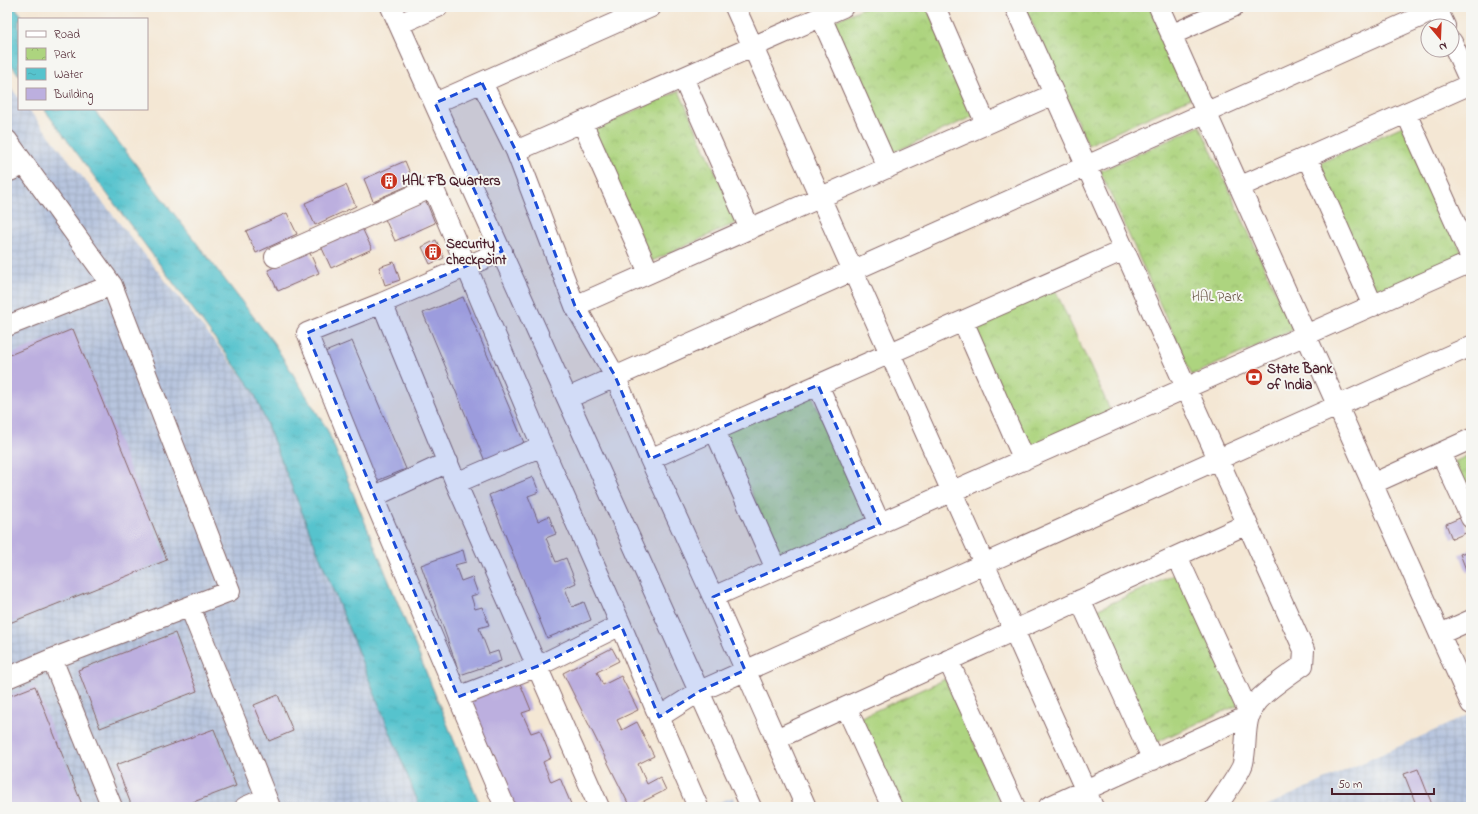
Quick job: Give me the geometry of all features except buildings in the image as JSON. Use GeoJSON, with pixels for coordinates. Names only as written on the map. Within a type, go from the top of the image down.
{"type":"FeatureCollection","features":[{"type":"Feature","properties":{"kind":"street"},"geometry":{"type":"LineString","coordinates":[[438,7],[395,16],[700,690],[751,807]]}},
{"type":"Feature","properties":{"kind":"street"},"geometry":{"type":"LineString","coordinates":[[435,104],[651,7]]}},
{"type":"Feature","properties":{"kind":"street"},"geometry":{"type":"LineString","coordinates":[[734,7],[1089,798]]}},
{"type":"Feature","properties":{"kind":"street"},"geometry":{"type":"LineString","coordinates":[[516,151],[843,7]]}},
{"type":"Feature","properties":{"kind":"street"},"geometry":{"type":"LineString","coordinates":[[935,7],[986,124]]}},
{"type":"Feature","properties":{"kind":"street"},"geometry":{"type":"LineString","coordinates":[[1015,7],[1304,650],[1303,665],[1257,701],[1250,715],[1245,731],[1243,764],[1216,807]]}},
{"type":"Feature","properties":{"kind":"street"},"geometry":{"type":"LineString","coordinates":[[1159,7],[1471,704]]}},
{"type":"Feature","properties":{"kind":"street"},"geometry":{"type":"LineString","coordinates":[[1171,35],[1233,7]]}},
{"type":"Feature","properties":{"kind":"street"},"geometry":{"type":"LineString","coordinates":[[568,398],[1206,112],[1440,12]]}},
{"type":"Feature","properties":{"kind":"street"},"geometry":{"type":"LineString","coordinates":[[821,17],[888,168]]}},
{"type":"Feature","properties":{"kind":"street"},"geometry":{"type":"LineString","coordinates":[[1239,187],[1471,84],[1459,58]]}},
{"type":"Feature","properties":{"kind":"street"},"geometry":{"type":"LineString","coordinates":[[683,78],[750,229]]}},
{"type":"Feature","properties":{"kind":"street"},"geometry":{"type":"LineString","coordinates":[[482,82],[516,151],[574,306],[615,376],[650,460],[713,597],[806,807]]}},
{"type":"Feature","properties":{"kind":"street"},"geometry":{"type":"LineString","coordinates":[[574,306],[1054,94]]}},
{"type":"Feature","properties":{"kind":"street"},"geometry":{"type":"LineString","coordinates":[[1406,112],[1471,258]]}},
{"type":"Feature","properties":{"kind":"street"},"geometry":{"type":"LineString","coordinates":[[582,122],[649,273]]}},
{"type":"Feature","properties":{"kind":"street"},"geometry":{"type":"LineString","coordinates":[[7,140],[16,168],[112,285],[230,591],[52,659],[7,678]]}},
{"type":"Feature","properties":{"kind":"street"},"geometry":{"type":"LineString","coordinates":[[1307,157],[1374,306]]}},
{"type":"Feature","properties":{"kind":"street"},"geometry":{"type":"LineString","coordinates":[[275,257],[433,187],[542,446],[621,625],[659,717],[691,805]]}},
{"type":"Feature","properties":{"kind":"street"},"geometry":{"type":"LineString","coordinates":[[650,460],[1124,250]]}},
{"type":"Feature","properties":{"kind":"street"},"geometry":{"type":"LineString","coordinates":[[502,251],[382,303],[307,333],[373,497],[505,807]]}},
{"type":"Feature","properties":{"kind":"street"},"geometry":{"type":"LineString","coordinates":[[713,597],[1471,262]]}},
{"type":"Feature","properties":{"kind":"street"},"geometry":{"type":"LineString","coordinates":[[7,326],[112,285]]}},
{"type":"Feature","properties":{"kind":"street"},"geometry":{"type":"LineString","coordinates":[[382,303],[456,483],[599,807]]}},
{"type":"Feature","properties":{"kind":"street"},"geometry":{"type":"LineString","coordinates":[[962,321],[1024,460]]}},
{"type":"Feature","properties":{"kind":"street"},"geometry":{"type":"LineString","coordinates":[[659,717],[700,690],[1471,346]]}},
{"type":"Feature","properties":{"kind":"street"},"geometry":{"type":"LineString","coordinates":[[818,385],[880,524]]}},
{"type":"Feature","properties":{"kind":"street"},"geometry":{"type":"LineString","coordinates":[[715,431],[776,569]]}},
{"type":"Feature","properties":{"kind":"street"},"geometry":{"type":"LineString","coordinates":[[1372,484],[1471,439]]}},
{"type":"Feature","properties":{"kind":"street"},"geometry":{"type":"LineString","coordinates":[[456,483],[542,446]]}},
{"type":"Feature","properties":{"kind":"street"},"geometry":{"type":"LineString","coordinates":[[1441,453],[1471,518]]}},
{"type":"Feature","properties":{"kind":"street"},"geometry":{"type":"LineString","coordinates":[[373,497],[448,462]]}},
{"type":"Feature","properties":{"kind":"street"},"geometry":{"type":"LineString","coordinates":[[776,739],[1247,524]]}},
{"type":"Feature","properties":{"kind":"street"},"geometry":{"type":"LineString","coordinates":[[1177,556],[1250,715]]}},
{"type":"Feature","properties":{"kind":"street"},"geometry":{"type":"LineString","coordinates":[[1080,600],[1153,760]]}},
{"type":"Feature","properties":{"kind":"street"},"geometry":{"type":"LineString","coordinates":[[190,607],[268,803],[245,807]]}},
{"type":"Feature","properties":{"kind":"street"},"geometry":{"type":"LineString","coordinates":[[1440,634],[1471,620]]}},
{"type":"Feature","properties":{"kind":"street"},"geometry":{"type":"LineString","coordinates":[[458,696],[538,666],[621,625]]}},
{"type":"Feature","properties":{"kind":"street"},"geometry":{"type":"LineString","coordinates":[[52,659],[112,807]]}},
{"type":"Feature","properties":{"kind":"street"},"geometry":{"type":"LineString","coordinates":[[948,660],[1015,807]]}},
{"type":"Feature","properties":{"kind":"street"},"geometry":{"type":"LineString","coordinates":[[846,707],[892,807]]}},
{"type":"Feature","properties":{"kind":"street"},"geometry":{"type":"LineString","coordinates":[[1048,807],[1089,798],[1153,760],[1250,715]]}},
{"type":"Feature","properties":{"kind":"highlighted area"},"geometry":{"type":"Polygon","coordinates":[[[482,83],[516,151],[575,306],[615,376],[650,459],[818,385],[880,524],[713,597],[745,670],[700,691],[659,717],[621,625],[538,666],[458,697],[307,333],[502,251],[435,103],[482,83]]]}},
{"type":"Feature","properties":{"kind":"shaded area"},"geometry":{"type":"Polygon","coordinates":[[[7,83],[18,97],[18,110],[29,110],[253,390],[420,807],[7,807],[7,83]]]}},
{"type":"Feature","properties":{"kind":"shaded area"},"geometry":{"type":"Polygon","coordinates":[[[1471,714],[1471,807],[1264,807],[1471,714]]]}},
{"type":"Feature","properties":{"kind":"shaded area"},"geometry":{"type":"Polygon","coordinates":[[[733,797],[737,807],[705,807],[733,797]]]}},
{"type":"Feature","properties":{"kind":"green space"},"geometry":{"type":"Polygon","coordinates":[[[865,7],[927,7],[976,115],[890,154],[830,23],[865,7]]]}},
{"type":"Feature","properties":{"kind":"green space"},"geometry":{"type":"Polygon","coordinates":[[[1025,7],[1150,7],[1191,98],[1088,145],[1025,7]]]}},
{"type":"Feature","properties":{"kind":"green space"},"geometry":{"type":"Polygon","coordinates":[[[679,91],[738,222],[652,261],[592,130],[679,91]]]}},
{"type":"Feature","properties":{"kind":"green space"},"geometry":{"type":"Polygon","coordinates":[[[1405,125],[1464,257],[1378,296],[1318,164],[1405,125]]]}},
{"type":"Feature","properties":{"kind":"green space","name":"HAL Park"},"geometry":{"type":"Polygon","coordinates":[[[1200,126],[1293,330],[1192,375],[1100,171],[1200,126]]]}},
{"type":"Feature","properties":{"kind":"green space"},"geometry":{"type":"Polygon","coordinates":[[[1052,283],[1112,414],[1025,453],[966,322],[1052,283]]]}},
{"type":"Feature","properties":{"kind":"green space"},"geometry":{"type":"Polygon","coordinates":[[[811,394],[870,525],[784,564],[724,433],[811,394]]]}},
{"type":"Feature","properties":{"kind":"green space"},"geometry":{"type":"Polygon","coordinates":[[[1471,454],[1471,500],[1454,462],[1471,454]]]}},
{"type":"Feature","properties":{"kind":"green space"},"geometry":{"type":"Polygon","coordinates":[[[1178,573],[1238,705],[1152,744],[1092,612],[1178,573]]]}},
{"type":"Feature","properties":{"kind":"green space"},"geometry":{"type":"Polygon","coordinates":[[[945,679],[1003,807],[899,807],[859,718],[945,679]]]}},
{"type":"Feature","properties":{"kind":"water"},"geometry":{"type":"Polygon","coordinates":[[[7,7],[15,7],[23,18],[18,18],[18,74],[7,59],[7,7]]]}},
{"type":"Feature","properties":{"kind":"water"},"geometry":{"type":"Polygon","coordinates":[[[45,110],[94,110],[273,342],[327,429],[481,807],[420,807],[253,390],[45,110]]]}},
{"type":"Feature","properties":{"kind":"place","name":"HAL FB Quarters"},"geometry":{"type":"Point","coordinates":[389,181]}},
{"type":"Feature","properties":{"kind":"place","name":"Security checkpoint"},"geometry":{"type":"Point","coordinates":[433,252]}},
{"type":"Feature","properties":{"kind":"place","name":"State Bank of India"},"geometry":{"type":"Point","coordinates":[1254,377]}}]}
